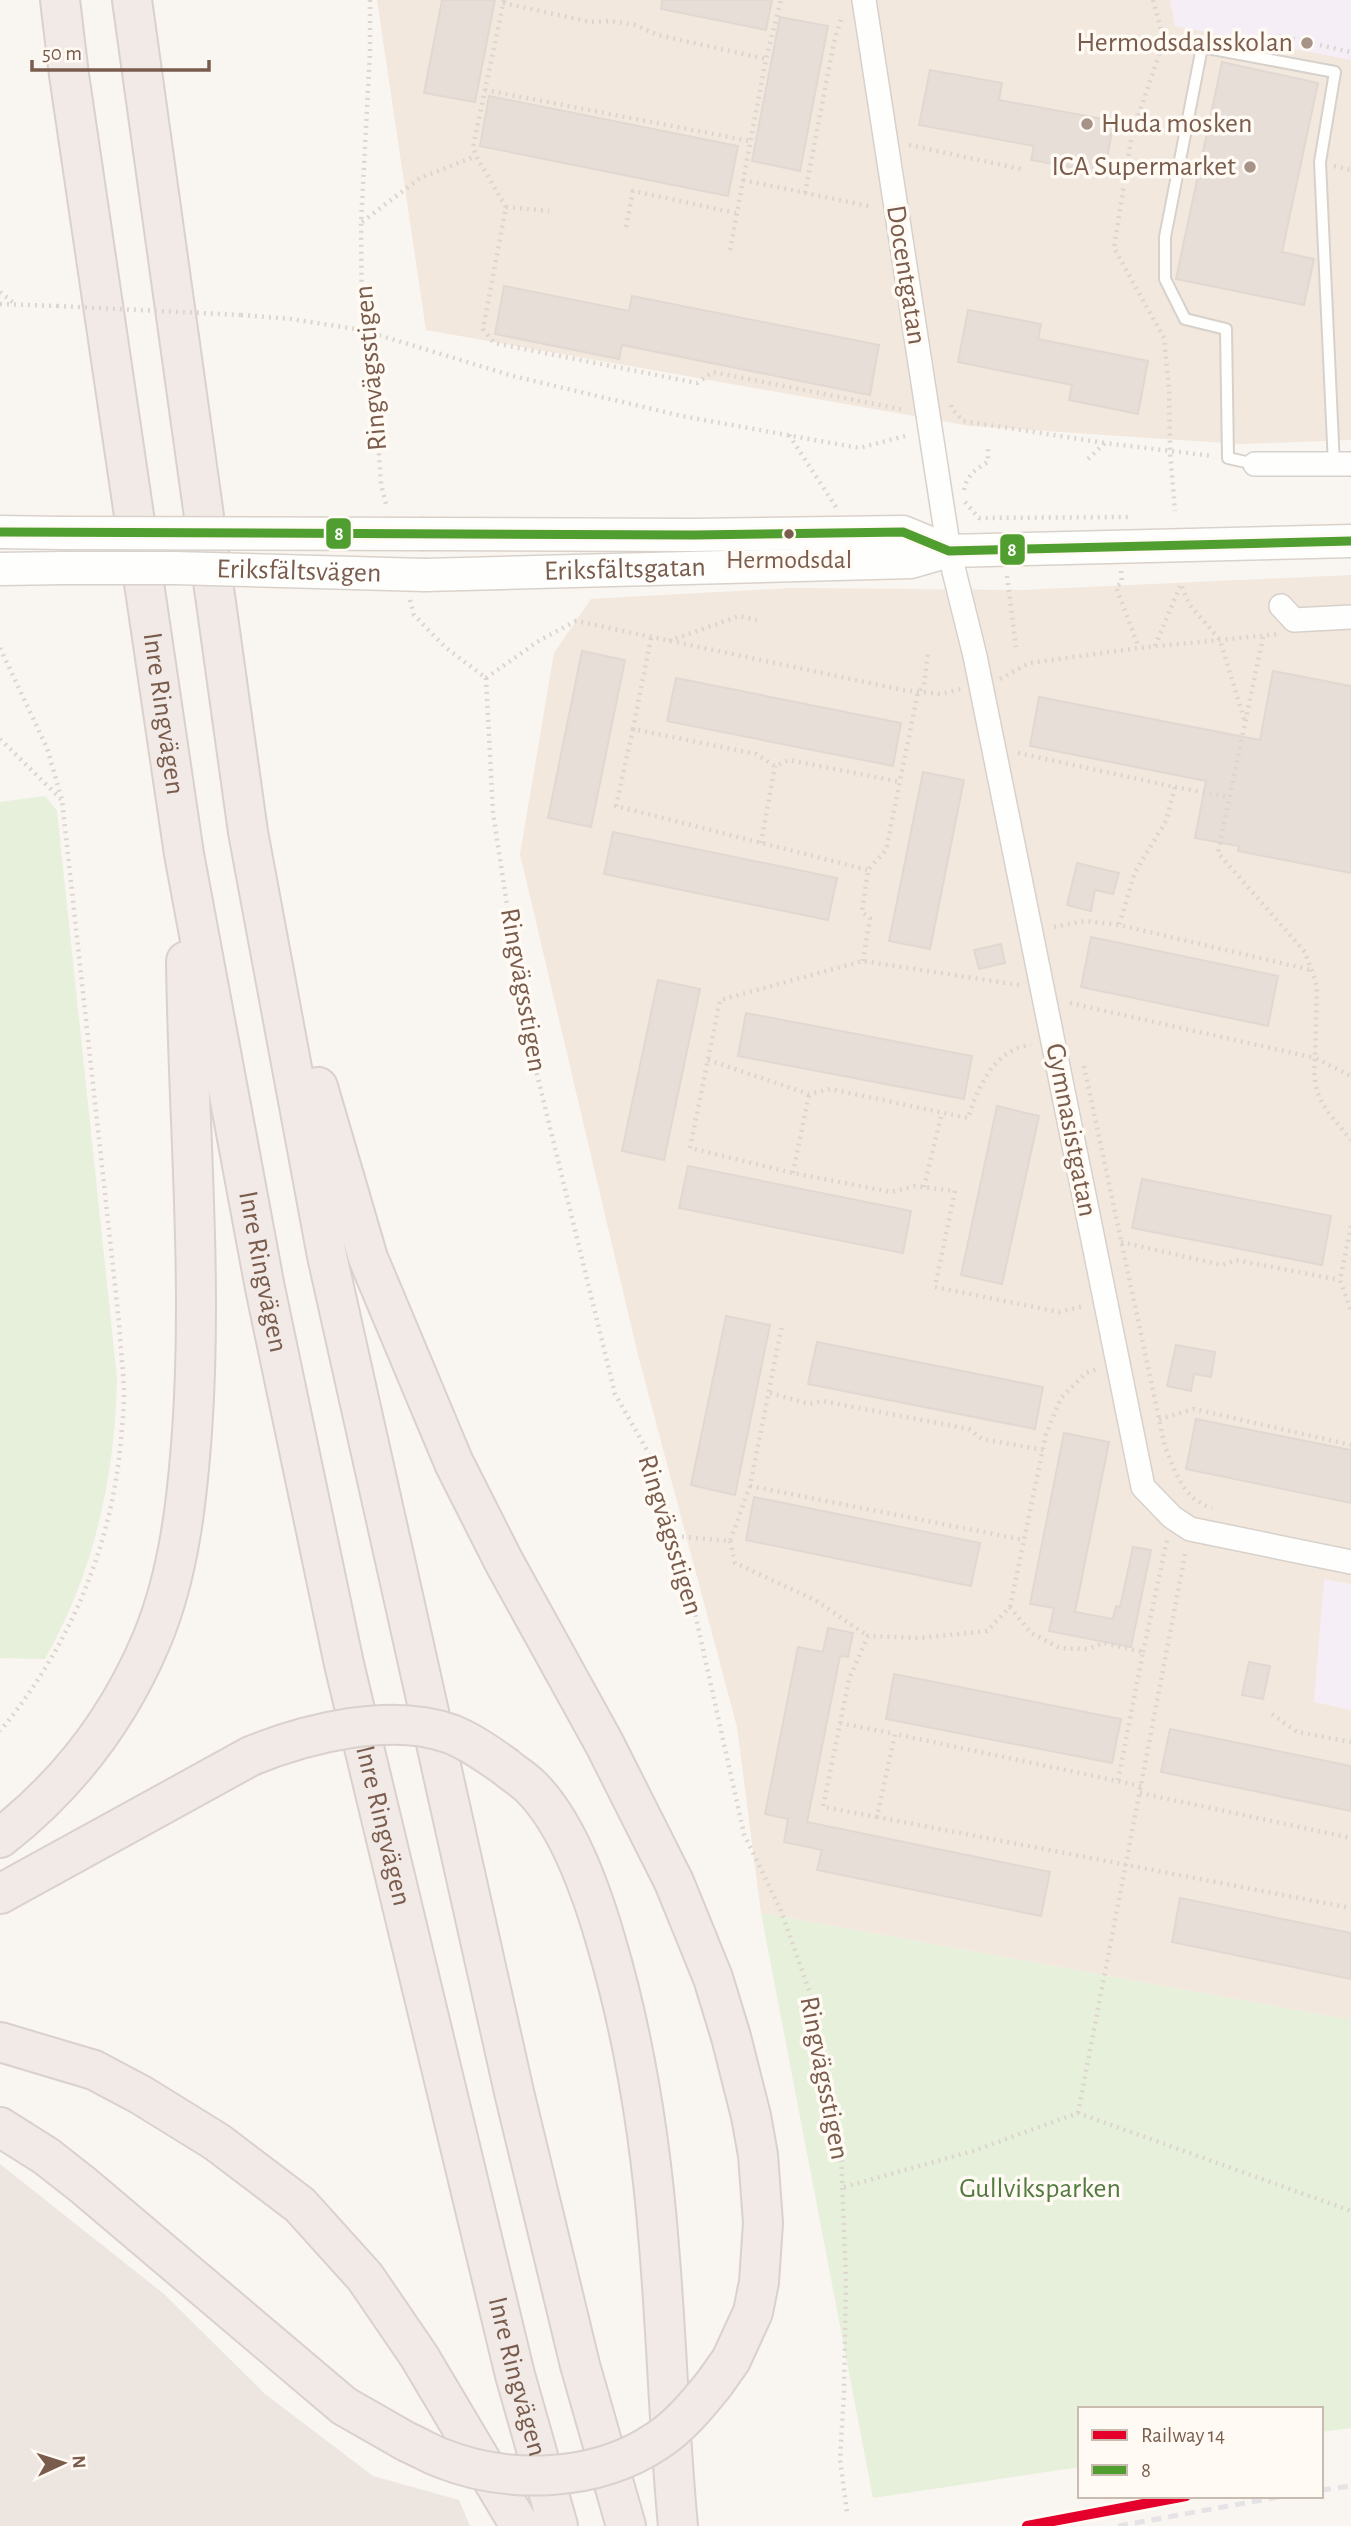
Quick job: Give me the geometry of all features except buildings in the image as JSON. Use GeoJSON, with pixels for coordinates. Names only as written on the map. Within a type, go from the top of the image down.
{"type":"FeatureCollection","features":[{"type":"Feature","properties":{"kind":"highway","name":"Inre Ringvägen"},"geometry":{"type":"LineString","coordinates":[[60,0],[184,854],[265,1288],[344,1664],[515,2375],[558,2526]]}},
{"type":"Feature","properties":{"kind":"highway"},"geometry":{"type":"LineString","coordinates":[[132,0],[248,832],[327,1256],[517,2105],[580,2365],[626,2526]]}},
{"type":"Feature","properties":{"kind":"highway"},"geometry":{"type":"LineString","coordinates":[[0,2127],[46,2156],[83,2185],[344,2406],[408,2442],[442,2458],[472,2467],[551,2476],[617,2462],[658,2441],[696,2407],[714,2385],[731,2360],[753,2312],[759,2282],[764,2223],[758,2155],[751,2116],[713,1978],[674,1882],[604,1743],[503,1562],[454,1462],[368,1258],[323,1107],[248,832]]}},
{"type":"Feature","properties":{"kind":"highway"},"geometry":{"type":"LineString","coordinates":[[0,1838],[57,1788],[116,1713],[153,1638],[174,1570],[188,1484],[195,1380],[197,1246],[187,1059],[184,854]]}},
{"type":"Feature","properties":{"kind":"highway"},"geometry":{"type":"LineString","coordinates":[[0,1894],[251,1756],[286,1741],[323,1732],[365,1726],[396,1726],[450,1734],[506,1767],[532,1788],[566,1839],[582,1870],[613,1964],[629,2031],[642,2103],[659,2246],[678,2526]]}},
{"type":"Feature","properties":{"kind":"highway"},"geometry":{"type":"LineString","coordinates":[[0,2042],[94,2070],[118,2082],[217,2142],[300,2205],[373,2288],[419,2356],[520,2526]]}},
{"type":"Feature","properties":{"kind":"street","name":"Docentgatan"},"geometry":{"type":"LineString","coordinates":[[864,0],[949,551]]}},
{"type":"Feature","properties":{"kind":"street"},"geometry":{"type":"LineString","coordinates":[[1255,464],[1343,465]]}},
{"type":"Feature","properties":{"kind":"street","name":"Eriksfältsvägen"},"geometry":{"type":"LineString","coordinates":[[0,532],[424,534]]}},
{"type":"Feature","properties":{"kind":"street","name":"Eriksfältsgatan"},"geometry":{"type":"LineString","coordinates":[[424,534],[693,535],[903,532],[949,551]]}},
{"type":"Feature","properties":{"kind":"street","name":"Eriksfältsgatan"},"geometry":{"type":"LineString","coordinates":[[416,582],[911,562],[1005,534],[1351,541]]}},
{"type":"Feature","properties":{"kind":"street","name":"Gymnasistgatan"},"geometry":{"type":"LineString","coordinates":[[949,551],[980,685],[1143,1487],[1181,1523]]}},
{"type":"Feature","properties":{"kind":"street","name":"Eriksfältsvägen"},"geometry":{"type":"LineString","coordinates":[[0,569],[175,568],[416,582]]}},
{"type":"Feature","properties":{"kind":"street"},"geometry":{"type":"LineString","coordinates":[[1287,613],[1351,618]]}},
{"type":"Feature","properties":{"kind":"street"},"geometry":{"type":"LineString","coordinates":[[1181,1523],[1351,1562]]}},
{"type":"Feature","properties":{"kind":"lane"},"geometry":{"type":"LineString","coordinates":[[1255,464],[1228,458],[1226,329],[1185,319],[1165,279],[1165,237],[1202,47],[1335,72],[1320,162],[1343,465]]}},
{"type":"Feature","properties":{"kind":"path","name":"Ringvägsstigen"},"geometry":{"type":"LineString","coordinates":[[370,0],[361,224],[362,330],[376,411],[381,484],[388,511]]}},
{"type":"Feature","properties":{"kind":"path"},"geometry":{"type":"LineString","coordinates":[[730,250],[766,59],[781,0]]}},
{"type":"Feature","properties":{"kind":"path"},"geometry":{"type":"LineString","coordinates":[[1153,0],[1164,40],[1132,134],[1114,248],[1164,338],[1169,389],[1173,513],[1185,516]]}},
{"type":"Feature","properties":{"kind":"path"},"geometry":{"type":"LineString","coordinates":[[766,59],[658,35],[635,26],[610,21],[591,22],[504,2],[473,147],[506,207],[483,329],[494,343],[697,383],[713,372],[907,410]]}},
{"type":"Feature","properties":{"kind":"path"},"geometry":{"type":"LineString","coordinates":[[805,193],[834,42],[843,14]]}},
{"type":"Feature","properties":{"kind":"path"},"geometry":{"type":"LineString","coordinates":[[1279,36],[1351,52]]}},
{"type":"Feature","properties":{"kind":"path"},"geometry":{"type":"LineString","coordinates":[[485,90],[750,141]]}},
{"type":"Feature","properties":{"kind":"path"},"geometry":{"type":"LineString","coordinates":[[909,151],[907,144],[1021,169]]}},
{"type":"Feature","properties":{"kind":"path"},"geometry":{"type":"LineString","coordinates":[[361,224],[420,177],[476,156]]}},
{"type":"Feature","properties":{"kind":"path"},"geometry":{"type":"LineString","coordinates":[[743,180],[874,207]]}},
{"type":"Feature","properties":{"kind":"path"},"geometry":{"type":"LineString","coordinates":[[626,227],[633,191],[736,213]]}},
{"type":"Feature","properties":{"kind":"path"},"geometry":{"type":"LineString","coordinates":[[506,207],[548,211]]}},
{"type":"Feature","properties":{"kind":"path"},"geometry":{"type":"LineString","coordinates":[[0,292],[16,305]]}},
{"type":"Feature","properties":{"kind":"path"},"geometry":{"type":"LineString","coordinates":[[0,304],[241,315],[291,319],[362,330],[513,376],[682,416],[859,448],[898,436],[931,432]]}},
{"type":"Feature","properties":{"kind":"path"},"geometry":{"type":"LineString","coordinates":[[950,396],[952,409],[963,421],[1105,443],[1228,458]]}},
{"type":"Feature","properties":{"kind":"path"},"geometry":{"type":"LineString","coordinates":[[789,434],[836,506],[835,516]]}},
{"type":"Feature","properties":{"kind":"path"},"geometry":{"type":"LineString","coordinates":[[1088,459],[1105,443]]}},
{"type":"Feature","properties":{"kind":"path"},"geometry":{"type":"LineString","coordinates":[[988,449],[988,462],[967,479],[964,500],[979,518],[1005,534],[1143,516]]}},
{"type":"Feature","properties":{"kind":"path"},"geometry":{"type":"LineString","coordinates":[[1005,534],[1016,647]]}},
{"type":"Feature","properties":{"kind":"path"},"geometry":{"type":"LineString","coordinates":[[416,582],[414,615],[445,647],[486,678],[540,640],[576,621],[668,642],[919,692],[941,694],[1004,678],[1029,663],[1155,646],[1277,636],[1287,613]]}},
{"type":"Feature","properties":{"kind":"path"},"geometry":{"type":"LineString","coordinates":[[1122,582],[1116,587],[1139,648]]}},
{"type":"Feature","properties":{"kind":"path"},"geometry":{"type":"LineString","coordinates":[[1155,646],[1181,584],[1189,604],[1220,640],[1245,723]]}},
{"type":"Feature","properties":{"kind":"path"},"geometry":{"type":"LineString","coordinates":[[668,642],[739,616],[758,620]]}},
{"type":"Feature","properties":{"kind":"path"},"geometry":{"type":"LineString","coordinates":[[1263,637],[1218,853],[1305,952],[1317,986],[1313,1079],[1321,1103],[1351,1140]]}},
{"type":"Feature","properties":{"kind":"path"},"geometry":{"type":"LineString","coordinates":[[651,638],[617,806],[868,870]]}},
{"type":"Feature","properties":{"kind":"path"},"geometry":{"type":"LineString","coordinates":[[0,648],[47,748],[62,800],[117,1308],[124,1398],[119,1468],[109,1520],[93,1573],[59,1646],[0,1731]]}},
{"type":"Feature","properties":{"kind":"path"},"geometry":{"type":"LineString","coordinates":[[863,961],[870,918],[862,912],[868,870],[886,850],[919,692],[924,686],[928,652]]}},
{"type":"Feature","properties":{"kind":"path","name":"Ringvägsstigen"},"geometry":{"type":"LineString","coordinates":[[486,678],[493,813],[514,951],[536,1070],[615,1394],[652,1459],[675,1536],[744,1834],[780,1911],[817,2013],[841,2151],[844,2187],[846,2281],[840,2460],[847,2512]]}},
{"type":"Feature","properties":{"kind":"path"},"geometry":{"type":"LineString","coordinates":[[1004,678],[1006,690]]}},
{"type":"Feature","properties":{"kind":"path"},"geometry":{"type":"LineString","coordinates":[[633,729],[756,754],[775,766]]}},
{"type":"Feature","properties":{"kind":"path"},"geometry":{"type":"LineString","coordinates":[[0,739],[62,800]]}},
{"type":"Feature","properties":{"kind":"path"},"geometry":{"type":"LineString","coordinates":[[1016,741],[1021,766]]}},
{"type":"Feature","properties":{"kind":"path"},"geometry":{"type":"LineString","coordinates":[[1018,753],[1230,797]]}},
{"type":"Feature","properties":{"kind":"path"},"geometry":{"type":"LineString","coordinates":[[775,766],[789,760],[900,782]]}},
{"type":"Feature","properties":{"kind":"path"},"geometry":{"type":"LineString","coordinates":[[761,843],[775,766]]}},
{"type":"Feature","properties":{"kind":"path"},"geometry":{"type":"LineString","coordinates":[[1119,925],[1135,872],[1166,821],[1175,787]]}},
{"type":"Feature","properties":{"kind":"path"},"geometry":{"type":"LineString","coordinates":[[1052,914],[1057,940]]}},
{"type":"Feature","properties":{"kind":"path"},"geometry":{"type":"LineString","coordinates":[[1054,927],[1085,920],[1119,925],[1312,970]]}},
{"type":"Feature","properties":{"kind":"path"},"geometry":{"type":"LineString","coordinates":[[1042,988],[863,961],[720,1000],[690,1148],[793,1173],[891,1192],[915,1186],[955,1191],[935,1287],[1059,1312],[1105,1300]]}},
{"type":"Feature","properties":{"kind":"path"},"geometry":{"type":"LineString","coordinates":[[1068,990],[1073,1015]]}},
{"type":"Feature","properties":{"kind":"path"},"geometry":{"type":"LineString","coordinates":[[1070,1003],[1315,1058],[1351,1076]]}},
{"type":"Feature","properties":{"kind":"path"},"geometry":{"type":"LineString","coordinates":[[708,1060],[810,1094],[830,1089],[968,1118],[977,1090],[997,1061],[1018,1046],[1053,1043]]}},
{"type":"Feature","properties":{"kind":"path"},"geometry":{"type":"LineString","coordinates":[[1083,1064],[1165,1447],[1181,1485],[1199,1504],[1225,1512]]}},
{"type":"Feature","properties":{"kind":"path"},"geometry":{"type":"LineString","coordinates":[[793,1173],[810,1094]]}},
{"type":"Feature","properties":{"kind":"path"},"geometry":{"type":"LineString","coordinates":[[924,1187],[942,1113]]}},
{"type":"Feature","properties":{"kind":"path"},"geometry":{"type":"LineString","coordinates":[[1351,1226],[1340,1280],[1351,1311]]}},
{"type":"Feature","properties":{"kind":"path"},"geometry":{"type":"LineString","coordinates":[[1121,1242],[1222,1265],[1236,1260],[1340,1280]]}},
{"type":"Feature","properties":{"kind":"path"},"geometry":{"type":"LineString","coordinates":[[782,1325],[750,1486],[730,1541],[735,1563],[815,1600],[868,1636],[920,1638],[987,1631],[1010,1607],[1046,1434],[1061,1398],[1086,1373],[1118,1360]]}},
{"type":"Feature","properties":{"kind":"path"},"geometry":{"type":"LineString","coordinates":[[770,1393],[809,1404],[822,1401],[969,1429],[982,1439],[1043,1450]]}},
{"type":"Feature","properties":{"kind":"path"},"geometry":{"type":"LineString","coordinates":[[1159,1419],[1194,1409],[1351,1445]]}},
{"type":"Feature","properties":{"kind":"path"},"geometry":{"type":"LineString","coordinates":[[750,1486],[1024,1540]]}},
{"type":"Feature","properties":{"kind":"path"},"geometry":{"type":"LineString","coordinates":[[1118,1781],[1143,1652],[1181,1523]]}},
{"type":"Feature","properties":{"kind":"path"},"geometry":{"type":"LineString","coordinates":[[1078,2113],[1141,1786],[1181,1523]]}},
{"type":"Feature","properties":{"kind":"path"},"geometry":{"type":"LineString","coordinates":[[675,1536],[730,1541]]}},
{"type":"Feature","properties":{"kind":"path"},"geometry":{"type":"LineString","coordinates":[[1010,1607],[1031,1633],[1060,1648],[1087,1648],[1104,1643],[1143,1652]]}},
{"type":"Feature","properties":{"kind":"path"},"geometry":{"type":"LineString","coordinates":[[868,1636],[849,1679],[823,1807],[1351,1908]]}},
{"type":"Feature","properties":{"kind":"path"},"geometry":{"type":"LineString","coordinates":[[1272,1714],[1297,1732],[1351,1742]]}},
{"type":"Feature","properties":{"kind":"path"},"geometry":{"type":"LineString","coordinates":[[840,1723],[1141,1786]]}},
{"type":"Feature","properties":{"kind":"path"},"geometry":{"type":"LineString","coordinates":[[877,1817],[895,1734]]}},
{"type":"Feature","properties":{"kind":"path"},"geometry":{"type":"LineString","coordinates":[[1139,1793],[1351,1838]]}},
{"type":"Feature","properties":{"kind":"path"},"geometry":{"type":"LineString","coordinates":[[844,2187],[973,2151],[1078,2113],[1351,2211]]}},
{"type":"Feature","properties":{"kind":"shaded area"},"geometry":{"type":"Polygon","coordinates":[[[377,0],[1351,0],[1351,440],[1240,444],[970,426],[426,330],[377,0]]]}},
{"type":"Feature","properties":{"kind":"shaded area","name":"Hermodsdalsskolan"},"geometry":{"type":"Polygon","coordinates":[[[1170,0],[1351,0],[1351,60],[1175,26],[1170,0]]]}},
{"type":"Feature","properties":{"kind":"shaded area"},"geometry":{"type":"Polygon","coordinates":[[[1351,575],[1351,2020],[761,1913],[737,1727],[638,1355],[520,854],[554,653],[591,599],[792,588],[1023,590],[1351,575]]]}},
{"type":"Feature","properties":{"kind":"shaded area"},"geometry":{"type":"Polygon","coordinates":[[[1324,1579],[1351,1584],[1351,1710],[1314,1702],[1324,1579]]]}},
{"type":"Feature","properties":{"kind":"shaded area"},"geometry":{"type":"Polygon","coordinates":[[[0,2164],[164,2294],[265,2394],[373,2476],[459,2500],[470,2526],[0,2526],[0,2164]]]}},
{"type":"Feature","properties":{"kind":"green space"},"geometry":{"type":"Polygon","coordinates":[[[45,796],[57,811],[117,1378],[112,1452],[106,1488],[99,1523],[77,1592],[45,1659],[0,1658],[0,802],[45,796]]]}},
{"type":"Feature","properties":{"kind":"green space","name":"Gullviksparken"},"geometry":{"type":"Polygon","coordinates":[[[761,1913],[1351,2020],[1351,2428],[1323,2432],[1323,2407],[1078,2407],[1078,2467],[873,2498],[761,1913]]]}},
{"type":"Feature","properties":{"kind":"railway"},"geometry":{"type":"LineString","coordinates":[[1323,2490],[1351,2486]]}},
{"type":"Feature","properties":{"kind":"railway"},"geometry":{"type":"LineString","coordinates":[[1118,2526],[1273,2498]]}},
{"type":"Feature","properties":{"kind":"rail line","name":"14"},"geometry":{"type":"LineString","coordinates":[[1027,2526],[1175,2498]]}},
{"type":"Feature","properties":{"kind":"transit line","name":"8"},"geometry":{"type":"LineString","coordinates":[[0,532],[693,535],[903,532],[949,551],[1351,541]]}},
{"type":"Feature","properties":{"kind":"place","name":"Hermodsdalsskolan"},"geometry":{"type":"Point","coordinates":[1307,43]}},
{"type":"Feature","properties":{"kind":"place","name":"Huda mosken"},"geometry":{"type":"Point","coordinates":[1087,124]}},
{"type":"Feature","properties":{"kind":"place","name":"ICA Supermarket"},"geometry":{"type":"Point","coordinates":[1250,167]}},
{"type":"Feature","properties":{"kind":"place","name":"Hermodsdal"},"geometry":{"type":"Point","coordinates":[789,534]}}]}
